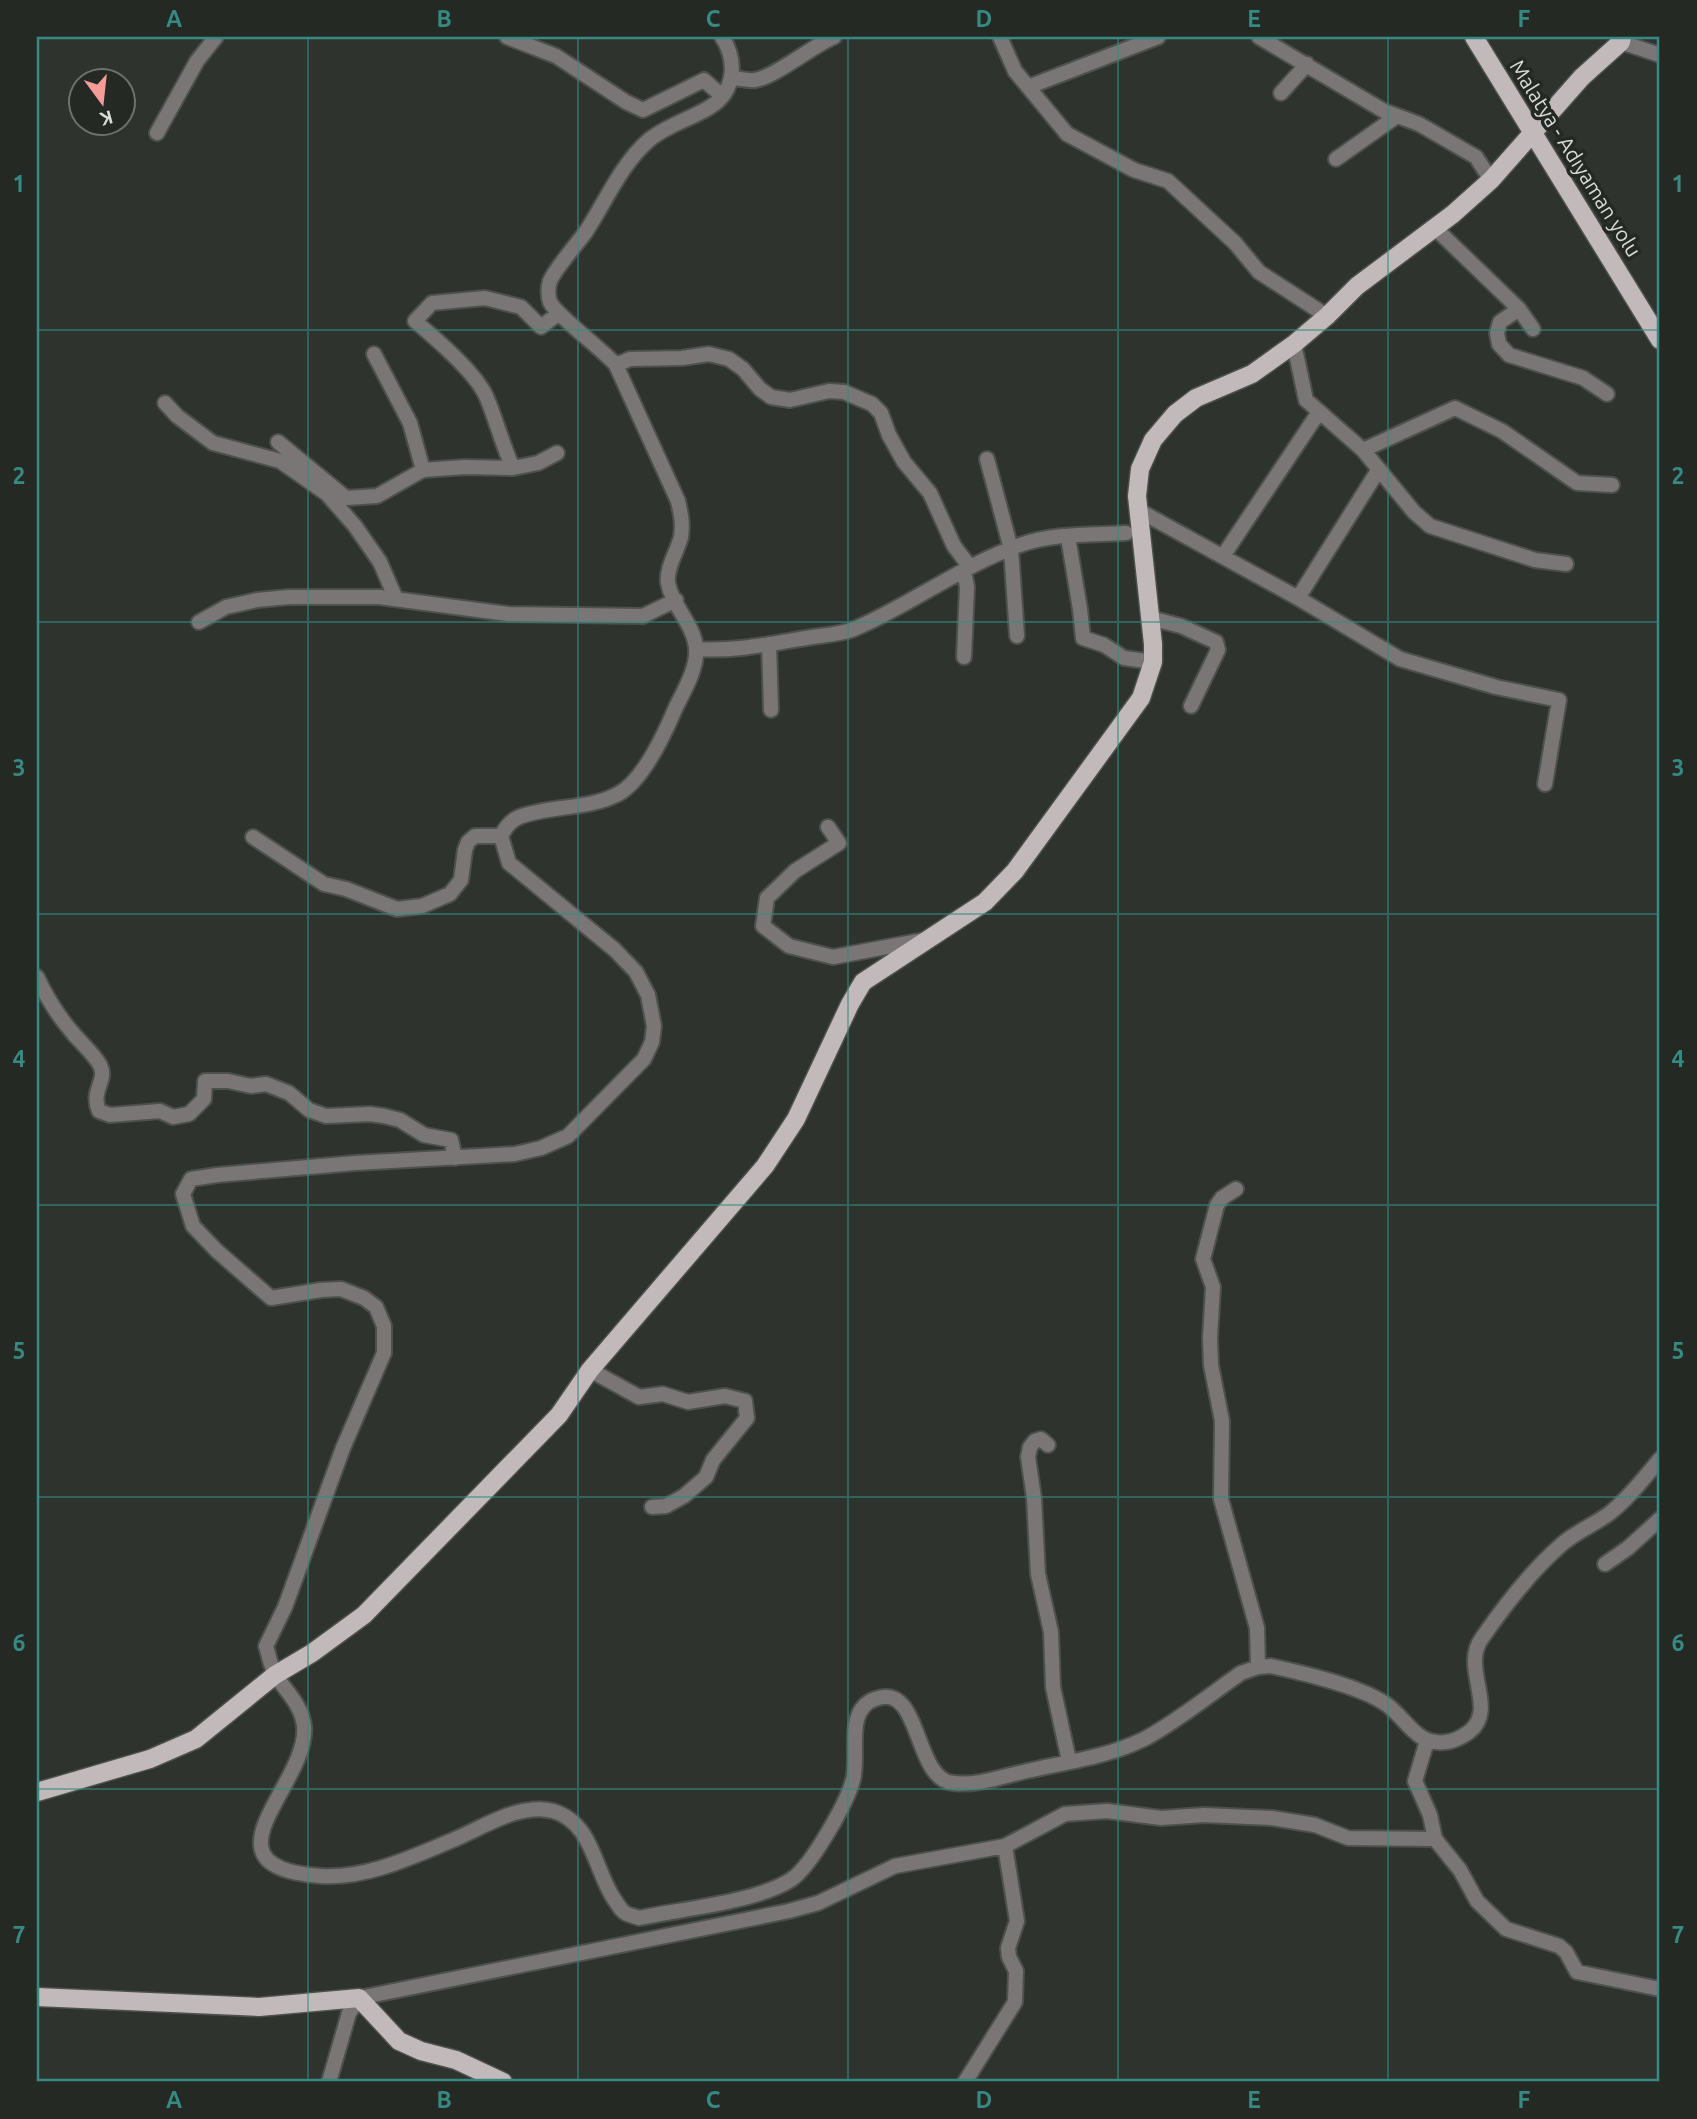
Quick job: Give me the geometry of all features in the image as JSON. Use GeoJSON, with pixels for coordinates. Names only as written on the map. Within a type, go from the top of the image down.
{"type":"FeatureCollection","features":[{"type":"Feature","properties":{"kind":"main road","name":"Malatya - Adıyaman yolu"},"geometry":{"type":"LineString","coordinates":[[1474,37],[1660,340]]}},
{"type":"Feature","properties":{"kind":"main road"},"geometry":{"type":"LineString","coordinates":[[37,1792],[150,1759],[196,1739],[275,1675],[312,1653],[364,1615],[559,1415],[590,1370],[765,1166],[796,1119],[863,982],[985,902],[1015,871],[1140,698],[1153,662],[1137,496],[1140,469],[1153,440],[1175,414],[1196,398],[1252,374],[1294,344],[1357,286],[1435,228],[1491,180],[1582,77],[1621,39]]}},
{"type":"Feature","properties":{"kind":"main road"},"geometry":{"type":"LineString","coordinates":[[37,1997],[259,2007],[359,1998],[399,2041],[421,2051],[456,2060],[503,2082]]}},
{"type":"Feature","properties":{"kind":"street"},"geometry":{"type":"LineString","coordinates":[[157,133],[197,61],[216,37]]}},
{"type":"Feature","properties":{"kind":"street"},"geometry":{"type":"LineString","coordinates":[[506,37],[556,56],[626,102],[643,110],[704,80],[722,96]]}},
{"type":"Feature","properties":{"kind":"street"},"geometry":{"type":"LineString","coordinates":[[722,37],[730,48],[733,61],[732,78],[722,96],[712,106],[649,140],[633,158],[550,280],[548,292],[551,303],[559,313],[616,365],[678,501],[683,520],[668,582],[691,628],[696,649],[692,671],[643,770],[628,787],[616,795],[596,801],[519,817],[506,825],[501,836],[509,863],[615,950],[636,972],[648,995],[654,1026],[652,1042],[644,1059],[568,1136],[541,1148],[515,1154],[355,1163],[217,1175],[191,1179],[183,1194],[193,1226],[271,1298],[341,1289],[364,1298],[376,1307],[384,1326],[384,1353],[343,1448],[285,1607],[267,1646],[275,1675],[286,1687],[302,1714],[305,1729],[297,1760],[261,1829],[259,1846],[267,1860],[280,1869],[319,1876],[352,1876],[401,1860],[526,1809],[552,1811],[570,1819],[587,1837],[607,1888],[624,1912],[639,1917],[738,1899],[776,1889],[806,1866],[827,1832],[853,1780],[857,1719],[862,1707],[874,1699],[886,1696],[907,1710],[929,1764],[937,1775],[951,1783],[982,1781],[1114,1752],[1146,1738],[1241,1673],[1258,1667],[1271,1666],[1291,1670],[1356,1690],[1384,1702],[1416,1735],[1427,1741],[1445,1742],[1462,1738],[1475,1727],[1481,1716],[1482,1706],[1475,1679],[1474,1658],[1478,1643],[1547,1558],[1564,1542],[1608,1515],[1625,1500],[1660,1459]]}},
{"type":"Feature","properties":{"kind":"street"},"geometry":{"type":"LineString","coordinates":[[732,78],[756,80],[788,64],[816,44],[834,37]]}},
{"type":"Feature","properties":{"kind":"street"},"geometry":{"type":"LineString","coordinates":[[1000,37],[1015,71],[1067,134],[1134,170],[1168,181],[1235,243],[1259,272],[1327,316]]}},
{"type":"Feature","properties":{"kind":"street"},"geometry":{"type":"LineString","coordinates":[[1028,87],[1158,37]]}},
{"type":"Feature","properties":{"kind":"street"},"geometry":{"type":"LineString","coordinates":[[1259,37],[1384,111],[1419,124],[1476,157],[1491,180]]}},
{"type":"Feature","properties":{"kind":"street"},"geometry":{"type":"LineString","coordinates":[[1621,39],[1660,55]]}},
{"type":"Feature","properties":{"kind":"street"},"geometry":{"type":"LineString","coordinates":[[1281,93],[1307,64]]}},
{"type":"Feature","properties":{"kind":"street"},"geometry":{"type":"LineString","coordinates":[[1336,159],[1396,116]]}},
{"type":"Feature","properties":{"kind":"street"},"geometry":{"type":"LineString","coordinates":[[1435,228],[1519,309],[1533,329]]}},
{"type":"Feature","properties":{"kind":"street"},"geometry":{"type":"LineString","coordinates":[[513,468],[485,394],[448,350],[415,321],[432,303],[485,298],[521,307],[541,327],[559,313]]}},
{"type":"Feature","properties":{"kind":"street"},"geometry":{"type":"LineString","coordinates":[[1519,309],[1500,322],[1497,332],[1499,345],[1509,355],[1583,378],[1607,394]]}},
{"type":"Feature","properties":{"kind":"street"},"geometry":{"type":"LineString","coordinates":[[1294,344],[1306,400],[1363,450],[1414,512],[1430,526],[1535,560],[1566,564]]}},
{"type":"Feature","properties":{"kind":"street"},"geometry":{"type":"LineString","coordinates":[[374,354],[410,423],[423,470]]}},
{"type":"Feature","properties":{"kind":"street"},"geometry":{"type":"LineString","coordinates":[[616,365],[630,359],[682,358],[709,354],[729,359],[771,397],[790,400],[829,391],[844,391],[872,404],[881,412],[889,435],[904,462],[930,493],[967,569],[964,657]]}},
{"type":"Feature","properties":{"kind":"street"},"geometry":{"type":"LineString","coordinates":[[165,403],[177,416],[214,443],[280,461],[327,494],[355,526],[380,562],[396,599]]}},
{"type":"Feature","properties":{"kind":"street"},"geometry":{"type":"LineString","coordinates":[[1363,450],[1455,408],[1502,430],[1577,483],[1612,485]]}},
{"type":"Feature","properties":{"kind":"street"},"geometry":{"type":"LineString","coordinates":[[1223,556],[1319,412]]}},
{"type":"Feature","properties":{"kind":"street"},"geometry":{"type":"LineString","coordinates":[[278,442],[346,498],[377,496],[423,470],[513,468],[538,463],[557,453]]}},
{"type":"Feature","properties":{"kind":"street"},"geometry":{"type":"LineString","coordinates":[[987,459],[1011,549],[1017,636]]}},
{"type":"Feature","properties":{"kind":"street"},"geometry":{"type":"LineString","coordinates":[[1298,597],[1379,469]]}},
{"type":"Feature","properties":{"kind":"street"},"geometry":{"type":"LineString","coordinates":[[1138,510],[1298,597],[1400,659],[1496,687],[1559,700],[1545,784]]}},
{"type":"Feature","properties":{"kind":"street"},"geometry":{"type":"LineString","coordinates":[[696,649],[719,651],[852,631],[967,569],[1022,544],[1068,537],[1126,533]]}},
{"type":"Feature","properties":{"kind":"street"},"geometry":{"type":"LineString","coordinates":[[1068,537],[1083,638],[1104,645],[1124,658],[1153,662]]}},
{"type":"Feature","properties":{"kind":"street"},"geometry":{"type":"LineString","coordinates":[[199,622],[226,607],[289,597],[379,597],[508,614],[643,616],[676,600]]}},
{"type":"Feature","properties":{"kind":"street"},"geometry":{"type":"LineString","coordinates":[[1150,618],[1181,626],[1216,642],[1218,650],[1191,706]]}},
{"type":"Feature","properties":{"kind":"street"},"geometry":{"type":"LineString","coordinates":[[769,644],[771,710]]}},
{"type":"Feature","properties":{"kind":"street"},"geometry":{"type":"LineString","coordinates":[[828,827],[839,843],[795,871],[767,898],[763,926],[789,946],[833,957],[932,938]]}},
{"type":"Feature","properties":{"kind":"street"},"geometry":{"type":"LineString","coordinates":[[253,837],[324,884],[379,900],[397,909],[422,905],[450,894],[461,880],[468,842],[475,836],[501,836]]}},
{"type":"Feature","properties":{"kind":"street"},"geometry":{"type":"LineString","coordinates":[[37,977],[70,1030],[102,1068],[102,1080],[95,1093],[99,1111],[110,1115],[160,1111],[173,1117],[189,1114],[204,1099],[205,1080],[251,1086],[266,1084],[289,1093],[309,1110],[326,1116],[370,1114],[400,1120],[424,1135],[451,1140],[455,1158]]}},
{"type":"Feature","properties":{"kind":"street"},"geometry":{"type":"LineString","coordinates":[[1236,1189],[1222,1198],[1217,1205],[1203,1259],[1213,1287],[1211,1365],[1222,1421],[1221,1499],[1257,1628],[1258,1667]]}},
{"type":"Feature","properties":{"kind":"street"},"geometry":{"type":"LineString","coordinates":[[590,1370],[639,1397],[663,1394],[688,1402],[725,1396],[745,1401],[747,1418],[713,1460],[706,1477],[684,1496],[666,1506],[652,1507]]}},
{"type":"Feature","properties":{"kind":"street"},"geometry":{"type":"LineString","coordinates":[[1048,1445],[1041,1439],[1035,1441],[1030,1447],[1028,1457],[1034,1498],[1038,1574],[1051,1632],[1053,1686],[1069,1761]]}},
{"type":"Feature","properties":{"kind":"street"},"geometry":{"type":"LineString","coordinates":[[1605,1564],[1650,1530],[1660,1519]]}},
{"type":"Feature","properties":{"kind":"street"},"geometry":{"type":"LineString","coordinates":[[1427,1741],[1415,1781],[1430,1815],[1435,1839],[1460,1870],[1477,1901],[1506,1929],[1559,1946],[1566,1952],[1577,1972],[1660,1989]]}},
{"type":"Feature","properties":{"kind":"street"},"geometry":{"type":"LineString","coordinates":[[329,2082],[349,2013],[359,1998],[773,1915],[818,1903],[895,1866],[1005,1846],[1065,1814],[1107,1811],[1161,1818],[1204,1815],[1272,1818],[1315,1825],[1349,1838],[1435,1839]]}},
{"type":"Feature","properties":{"kind":"street"},"geometry":{"type":"LineString","coordinates":[[965,2082],[1015,2002],[1016,1971],[1008,1948],[1017,1921],[1005,1846]]}}]}
